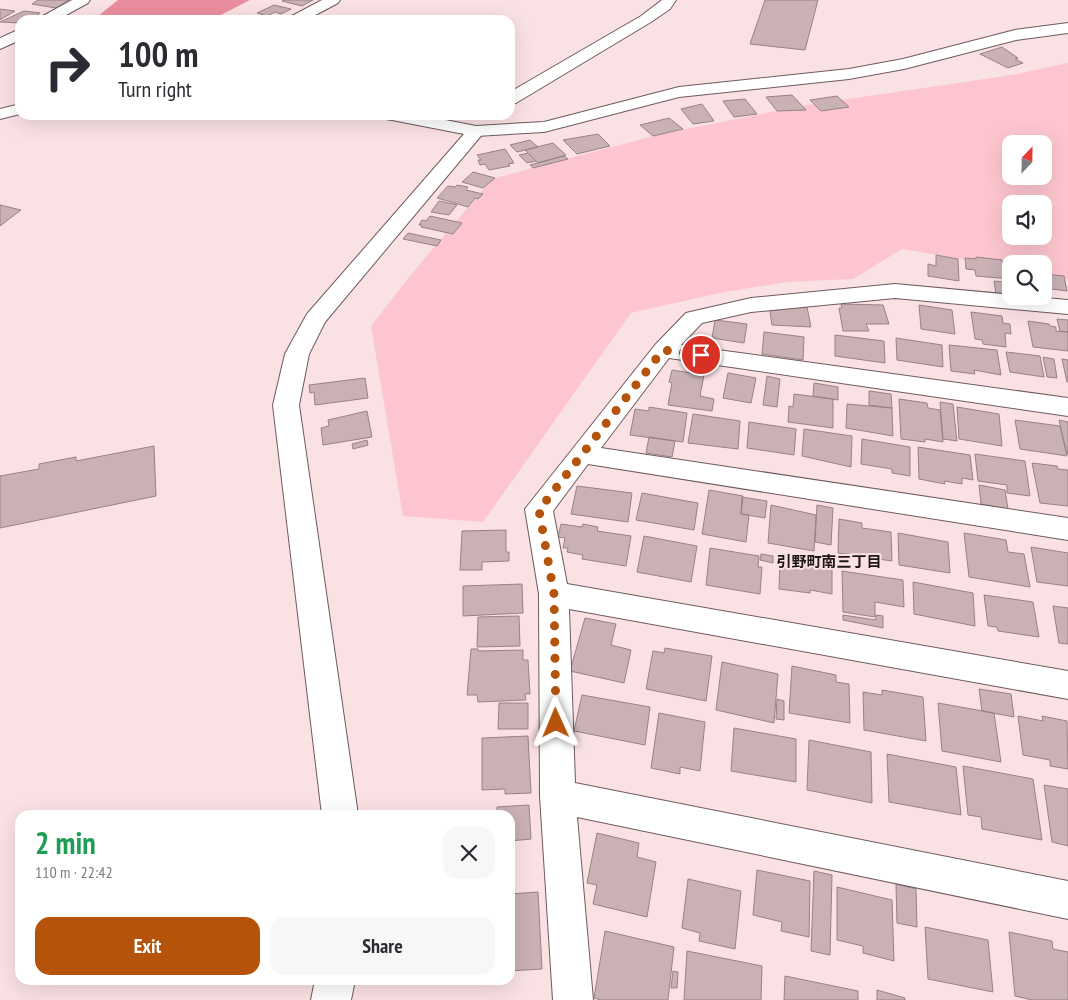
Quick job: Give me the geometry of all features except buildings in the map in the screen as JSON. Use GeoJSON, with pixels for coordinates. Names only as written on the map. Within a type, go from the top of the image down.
{"type":"FeatureCollection","features":[{"type":"Feature","properties":{"kind":"street"},"geometry":{"type":"LineString","coordinates":[[60,0],[81,2]]}},
{"type":"Feature","properties":{"kind":"street"},"geometry":{"type":"LineString","coordinates":[[304,15],[333,0]]}},
{"type":"Feature","properties":{"kind":"street"},"geometry":{"type":"LineString","coordinates":[[640,0],[646,19]]}},
{"type":"Feature","properties":{"kind":"street"},"geometry":{"type":"LineString","coordinates":[[515,96],[646,19],[665,6],[669,0]]}},
{"type":"Feature","properties":{"kind":"street"},"geometry":{"type":"LineString","coordinates":[[56,15],[81,2]]}},
{"type":"Feature","properties":{"kind":"street"},"geometry":{"type":"LineString","coordinates":[[450,120],[544,127],[679,92],[849,74],[904,64],[1015,35],[1068,28]]}},
{"type":"Feature","properties":{"kind":"street"},"geometry":{"type":"LineString","coordinates":[[0,114],[15,110]]}},
{"type":"Feature","properties":{"kind":"street"},"geometry":{"type":"LineString","coordinates":[[339,810],[286,405],[297,354],[315,319],[484,123]]}},
{"type":"Feature","properties":{"kind":"street"},"geometry":{"type":"LineString","coordinates":[[573,1000],[558,796],[554,594],[539,510],[663,350],[694,318],[761,304],[895,291],[1068,307]]}},
{"type":"Feature","properties":{"kind":"street"},"geometry":{"type":"LineString","coordinates":[[663,350],[1068,407]]}},
{"type":"Feature","properties":{"kind":"street"},"geometry":{"type":"LineString","coordinates":[[582,454],[1068,529]]}},
{"type":"Feature","properties":{"kind":"street"},"geometry":{"type":"LineString","coordinates":[[554,594],[1068,685]]}},
{"type":"Feature","properties":{"kind":"street"},"geometry":{"type":"LineString","coordinates":[[558,796],[1068,900]]}},
{"type":"Feature","properties":{"kind":"street"},"geometry":{"type":"LineString","coordinates":[[331,1000],[334,985]]}},
{"type":"Feature","properties":{"kind":"shaded area"},"geometry":{"type":"Polygon","coordinates":[[[118,0],[250,0],[221,15],[99,15],[118,0]]]}},
{"type":"Feature","properties":{"kind":"shaded area"},"geometry":{"type":"Polygon","coordinates":[[[1068,63],[1068,280],[1052,275],[1052,255],[1002,255],[1002,266],[902,249],[853,279],[787,282],[724,292],[631,313],[483,522],[403,516],[371,326],[409,277],[492,179],[661,134],[801,106],[1012,75],[1068,63]]]}},
{"type":"Feature","properties":{"kind":"district","name":"引野町南三丁目"},"geometry":{"type":"Point","coordinates":[829,561]}},
{"type":"Feature","properties":{"kind":"route"},"geometry":{"type":"LineString","coordinates":[[556,723],[554,594],[539,510],[663,350],[701,355]]}}]}
